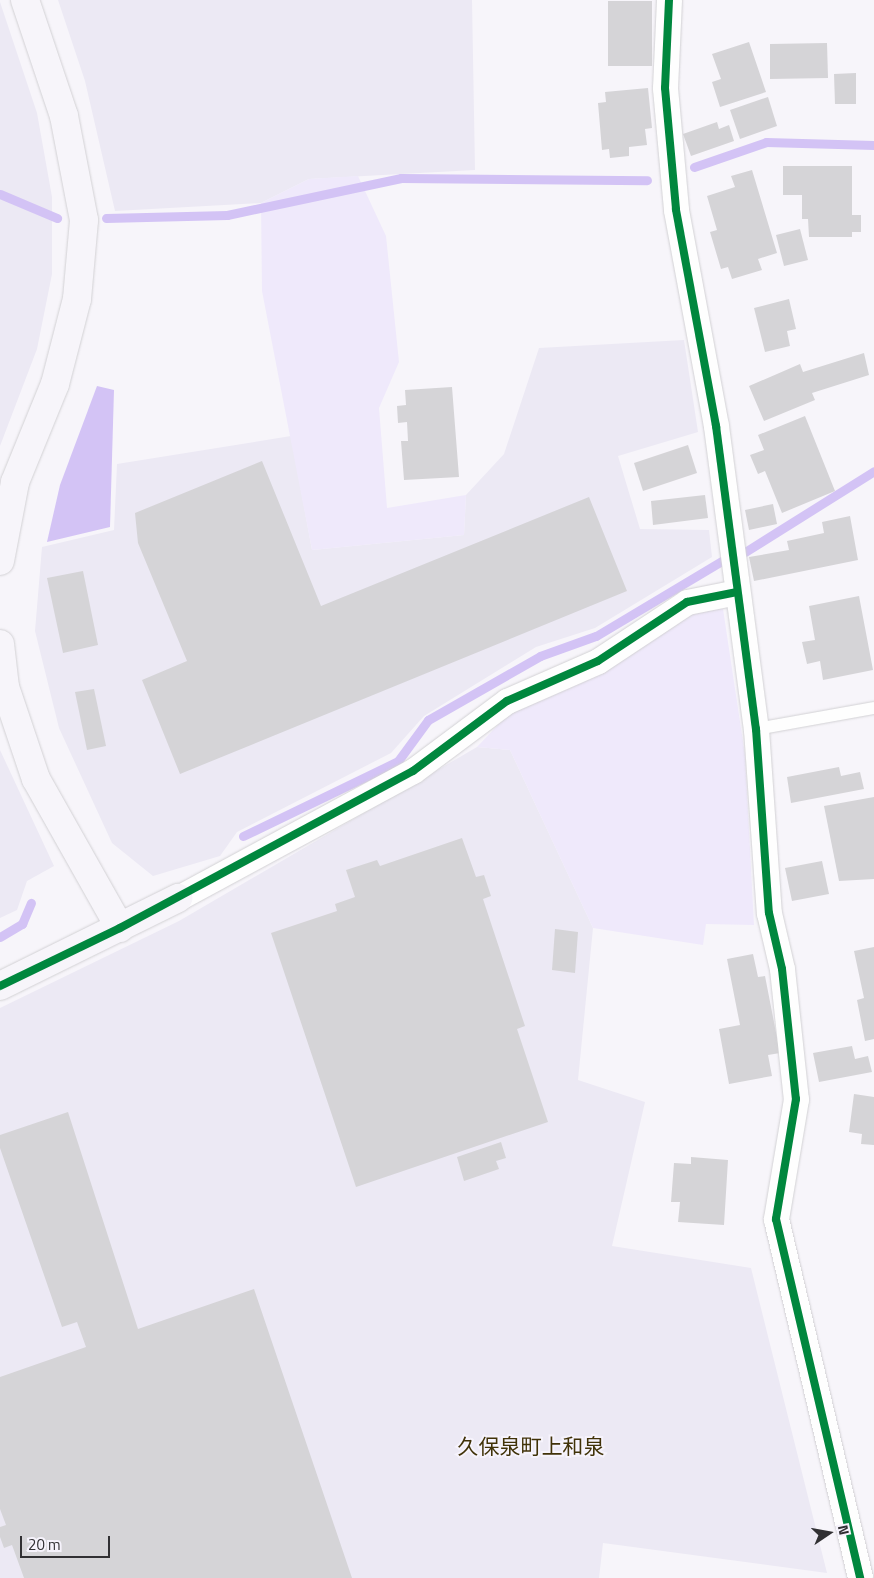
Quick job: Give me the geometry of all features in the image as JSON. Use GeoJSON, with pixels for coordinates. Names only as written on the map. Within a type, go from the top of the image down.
{"type":"FeatureCollection","features":[{"type":"Feature","properties":{"kind":"street"},"geometry":{"type":"LineString","coordinates":[[0,561],[15,482],[56,384],[77,299],[84,220],[64,116],[26,0]]}},
{"type":"Feature","properties":{"kind":"street"},"geometry":{"type":"LineString","coordinates":[[669,0],[665,88],[676,210],[716,426],[756,729],[769,914],[782,969],[796,1099],[776,1219],[864,1568]]}},
{"type":"Feature","properties":{"kind":"street"},"geometry":{"type":"LineString","coordinates":[[0,986],[178,898],[413,771],[507,701],[598,661],[687,602],[737,592]]}},
{"type":"Feature","properties":{"kind":"street"},"geometry":{"type":"LineString","coordinates":[[0,644],[5,687],[36,779],[120,928]]}},
{"type":"Feature","properties":{"kind":"lane"},"geometry":{"type":"LineString","coordinates":[[756,729],[874,708]]}},
{"type":"Feature","properties":{"kind":"shaded area"},"geometry":{"type":"Polygon","coordinates":[[[58,0],[472,0],[475,170],[309,179],[261,203],[115,211],[85,81],[58,0]]]}},
{"type":"Feature","properties":{"kind":"shaded area"},"geometry":{"type":"Polygon","coordinates":[[[0,2],[37,113],[52,197],[52,274],[37,349],[0,446],[0,2]]]}},
{"type":"Feature","properties":{"kind":"shaded area"},"geometry":{"type":"Polygon","coordinates":[[[358,176],[386,236],[399,362],[379,408],[387,508],[466,495],[464,535],[312,550],[262,291],[261,203],[309,179],[358,176]]]}},
{"type":"Feature","properties":{"kind":"shaded area"},"geometry":{"type":"Polygon","coordinates":[[[684,340],[698,432],[618,456],[640,529],[709,530],[712,557],[595,628],[536,647],[424,716],[391,753],[237,832],[220,856],[153,876],[112,843],[59,728],[35,631],[42,547],[114,530],[117,464],[291,436],[312,550],[464,535],[466,495],[504,454],[539,348],[684,340]]]}},
{"type":"Feature","properties":{"kind":"shaded area"},"geometry":{"type":"Polygon","coordinates":[[[97,386],[114,390],[110,527],[47,542],[60,485],[97,386]]]}},
{"type":"Feature","properties":{"kind":"shaded area"},"geometry":{"type":"Polygon","coordinates":[[[699,607],[723,609],[745,755],[754,925],[706,924],[703,945],[593,928],[510,750],[477,747],[516,706],[699,607]]]}},
{"type":"Feature","properties":{"kind":"shaded area"},"geometry":{"type":"Polygon","coordinates":[[[477,747],[510,750],[593,928],[578,1080],[645,1102],[612,1246],[751,1268],[827,1573],[603,1543],[599,1578],[0,1578],[0,1008],[179,921],[477,747]]]}},
{"type":"Feature","properties":{"kind":"shaded area"},"geometry":{"type":"Polygon","coordinates":[[[0,750],[54,866],[27,881],[17,910],[0,918],[0,750]]]}},
{"type":"Feature","properties":{"kind":"building"},"geometry":{"type":"Polygon","coordinates":[[[608,1],[652,1],[652,66],[608,66],[608,1]]]}},
{"type":"Feature","properties":{"kind":"building"},"geometry":{"type":"Polygon","coordinates":[[[749,42],[766,92],[720,107],[712,82],[721,79],[712,54],[749,42]]]}},
{"type":"Feature","properties":{"kind":"building"},"geometry":{"type":"Polygon","coordinates":[[[827,43],[828,78],[770,79],[770,44],[827,43]]]}},
{"type":"Feature","properties":{"kind":"building"},"geometry":{"type":"Polygon","coordinates":[[[856,73],[856,104],[835,104],[834,74],[856,73]]]}},
{"type":"Feature","properties":{"kind":"building"},"geometry":{"type":"Polygon","coordinates":[[[648,88],[652,128],[645,129],[647,145],[629,147],[629,156],[610,158],[609,149],[602,150],[598,103],[606,102],[605,92],[648,88]]]}},
{"type":"Feature","properties":{"kind":"building"},"geometry":{"type":"Polygon","coordinates":[[[768,97],[777,126],[740,139],[730,110],[768,97]]]}},
{"type":"Feature","properties":{"kind":"building"},"geometry":{"type":"Polygon","coordinates":[[[717,122],[719,129],[729,125],[734,141],[691,156],[683,134],[717,122]]]}},
{"type":"Feature","properties":{"kind":"building"},"geometry":{"type":"Polygon","coordinates":[[[783,166],[852,166],[852,215],[861,215],[861,232],[852,232],[852,237],[809,237],[808,219],[802,219],[802,195],[783,195],[783,166]]]}},
{"type":"Feature","properties":{"kind":"building"},"geometry":{"type":"Polygon","coordinates":[[[752,170],[777,253],[758,259],[762,270],[732,279],[728,267],[721,269],[710,232],[717,230],[707,196],[735,187],[731,176],[752,170]]]}},
{"type":"Feature","properties":{"kind":"building"},"geometry":{"type":"Polygon","coordinates":[[[800,229],[808,260],[784,266],[776,235],[800,229]]]}},
{"type":"Feature","properties":{"kind":"building"},"geometry":{"type":"Polygon","coordinates":[[[789,299],[796,329],[787,331],[790,346],[765,352],[754,308],[789,299]]]}},
{"type":"Feature","properties":{"kind":"building"},"geometry":{"type":"Polygon","coordinates":[[[864,353],[869,375],[812,393],[815,400],[764,421],[749,386],[800,364],[803,372],[864,353]]]}},
{"type":"Feature","properties":{"kind":"building"},"geometry":{"type":"Polygon","coordinates":[[[452,387],[459,477],[404,480],[401,441],[408,441],[407,422],[398,423],[397,406],[406,405],[405,390],[452,387]]]}},
{"type":"Feature","properties":{"kind":"building"},"geometry":{"type":"Polygon","coordinates":[[[805,416],[835,491],[782,513],[765,471],[758,474],[750,455],[764,450],[758,435],[805,416]]]}},
{"type":"Feature","properties":{"kind":"building"},"geometry":{"type":"Polygon","coordinates":[[[688,445],[697,473],[643,491],[634,463],[688,445]]]}},
{"type":"Feature","properties":{"kind":"building"},"geometry":{"type":"Polygon","coordinates":[[[262,461],[321,606],[589,497],[627,591],[180,774],[142,680],[187,661],[138,543],[135,513],[262,461]]]}},
{"type":"Feature","properties":{"kind":"building"},"geometry":{"type":"Polygon","coordinates":[[[705,495],[708,518],[653,525],[651,501],[705,495]]]}},
{"type":"Feature","properties":{"kind":"building"},"geometry":{"type":"Polygon","coordinates":[[[773,504],[777,524],[749,530],[745,510],[773,504]]]}},
{"type":"Feature","properties":{"kind":"building"},"geometry":{"type":"Polygon","coordinates":[[[850,516],[858,560],[754,581],[749,557],[789,550],[787,541],[824,533],[822,522],[850,516]]]}},
{"type":"Feature","properties":{"kind":"building"},"geometry":{"type":"Polygon","coordinates":[[[83,571],[98,645],[63,653],[47,578],[83,571]]]}},
{"type":"Feature","properties":{"kind":"building"},"geometry":{"type":"Polygon","coordinates":[[[859,596],[873,670],[823,680],[820,661],[807,664],[802,642],[815,640],[809,606],[859,596]]]}},
{"type":"Feature","properties":{"kind":"building"},"geometry":{"type":"Polygon","coordinates":[[[94,689],[106,746],[87,750],[75,692],[94,689]]]}},
{"type":"Feature","properties":{"kind":"building"},"geometry":{"type":"Polygon","coordinates":[[[839,767],[841,776],[860,772],[864,789],[791,803],[787,777],[839,767]]]}},
{"type":"Feature","properties":{"kind":"building"},"geometry":{"type":"Polygon","coordinates":[[[874,797],[874,879],[839,881],[824,806],[874,797]]]}},
{"type":"Feature","properties":{"kind":"building"},"geometry":{"type":"Polygon","coordinates":[[[462,838],[476,877],[484,875],[491,896],[483,899],[525,1026],[517,1029],[548,1122],[356,1187],[271,933],[337,911],[335,904],[355,897],[346,870],[377,860],[380,866],[462,838]]]}},
{"type":"Feature","properties":{"kind":"building"},"geometry":{"type":"Polygon","coordinates":[[[822,861],[829,894],[792,901],[785,868],[822,861]]]}},
{"type":"Feature","properties":{"kind":"building"},"geometry":{"type":"Polygon","coordinates":[[[555,929],[578,932],[575,973],[552,970],[555,929]]]}},
{"type":"Feature","properties":{"kind":"building"},"geometry":{"type":"Polygon","coordinates":[[[874,947],[874,1039],[865,1041],[857,1000],[864,998],[854,951],[874,947]]]}},
{"type":"Feature","properties":{"kind":"building"},"geometry":{"type":"Polygon","coordinates":[[[753,954],[758,977],[765,976],[780,1053],[768,1055],[772,1076],[729,1084],[719,1029],[740,1025],[727,959],[753,954]]]}},
{"type":"Feature","properties":{"kind":"building"},"geometry":{"type":"Polygon","coordinates":[[[852,1046],[855,1059],[868,1056],[872,1072],[819,1082],[813,1053],[852,1046]]]}},
{"type":"Feature","properties":{"kind":"building"},"geometry":{"type":"Polygon","coordinates":[[[854,1094],[874,1097],[874,1145],[861,1144],[862,1134],[849,1132],[854,1094]]]}},
{"type":"Feature","properties":{"kind":"building"},"geometry":{"type":"Polygon","coordinates":[[[68,1112],[138,1329],[254,1289],[352,1578],[24,1578],[12,1545],[4,1548],[0,1537],[0,1527],[6,1525],[0,1509],[0,1377],[86,1347],[77,1322],[62,1327],[0,1148],[0,1135],[68,1112]]]}},
{"type":"Feature","properties":{"kind":"building"},"geometry":{"type":"Polygon","coordinates":[[[501,1142],[506,1158],[496,1161],[499,1169],[464,1181],[457,1157],[501,1142]]]}},
{"type":"Feature","properties":{"kind":"building"},"geometry":{"type":"Polygon","coordinates":[[[691,1157],[728,1160],[724,1225],[678,1222],[680,1202],[671,1202],[674,1163],[691,1164],[691,1157]]]}},
{"type":"Feature","properties":{"kind":"waterway"},"geometry":{"type":"LineString","coordinates":[[694,167],[766,142],[874,145]]}},
{"type":"Feature","properties":{"kind":"waterway"},"geometry":{"type":"LineString","coordinates":[[106,218],[227,215],[401,178],[647,180]]}},
{"type":"Feature","properties":{"kind":"waterway"},"geometry":{"type":"LineString","coordinates":[[0,194],[57,218]]}},
{"type":"Feature","properties":{"kind":"waterway"},"geometry":{"type":"LineString","coordinates":[[745,552],[874,471]]}},
{"type":"Feature","properties":{"kind":"waterway"},"geometry":{"type":"LineString","coordinates":[[243,836],[398,761],[428,720],[540,656],[596,636],[722,561]]}},
{"type":"Feature","properties":{"kind":"waterway"},"geometry":{"type":"LineString","coordinates":[[0,937],[22,924],[31,903]]}},
{"type":"Feature","properties":{"kind":"cycle path"},"geometry":{"type":"LineString","coordinates":[[669,0],[665,88],[676,210],[716,426],[756,729],[769,913],[782,969],[796,1099],[776,1219],[860,1578]]}},
{"type":"Feature","properties":{"kind":"cycle path"},"geometry":{"type":"LineString","coordinates":[[0,986],[120,928],[413,771],[507,701],[598,661],[687,602],[737,592]]}},
{"type":"Feature","properties":{"kind":"district","name":"久保泉町上和泉"},"geometry":{"type":"Point","coordinates":[531,1446]}}]}
